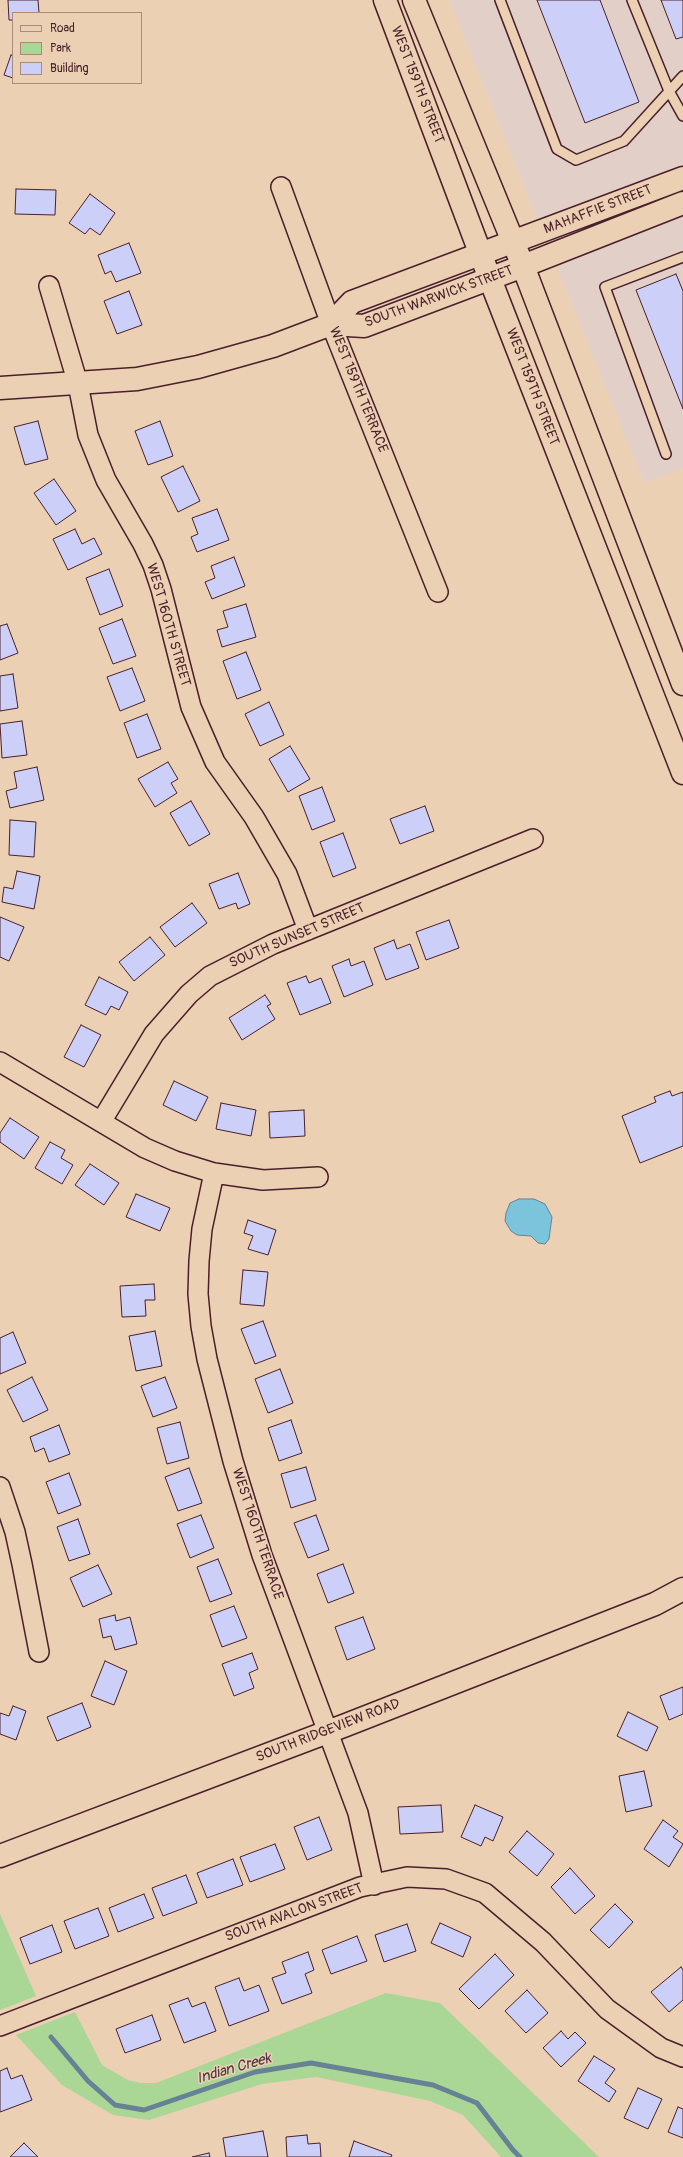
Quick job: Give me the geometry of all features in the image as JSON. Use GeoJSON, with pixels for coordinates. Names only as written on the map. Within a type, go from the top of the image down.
{"type":"FeatureCollection","features":[{"type":"Feature","properties":{"kind":"main road","name":"WEST 159TH STREET"},"geometry":{"type":"LineString","coordinates":[[385,0],[490,279],[683,774]]}},
{"type":"Feature","properties":{"kind":"main road","name":"WEST 159TH STREET"},"geometry":{"type":"LineString","coordinates":[[414,0],[514,243],[683,684]]}},
{"type":"Feature","properties":{"kind":"main road","name":"MAHAFFIE STREET"},"geometry":{"type":"LineString","coordinates":[[514,243],[683,178]]}},
{"type":"Feature","properties":{"kind":"main road","name":"MAHAFFIE STREET"},"geometry":{"type":"LineString","coordinates":[[523,266],[683,203]]}},
{"type":"Feature","properties":{"kind":"main road","name":"SOUTH WARWICK STREET"},"geometry":{"type":"LineString","coordinates":[[331,324],[352,302],[514,243]]}},
{"type":"Feature","properties":{"kind":"main road","name":"SOUTH WARWICK STREET"},"geometry":{"type":"LineString","coordinates":[[0,388],[137,379],[198,367],[273,346],[331,324],[364,326],[523,266]]}},
{"type":"Feature","properties":{"kind":"main road","name":"SOUTH RIDGEVIEW ROAD"},"geometry":{"type":"LineString","coordinates":[[656,1604],[683,1589]]}},
{"type":"Feature","properties":{"kind":"main road","name":"SOUTH RIDGEVIEW ROAD"},"geometry":{"type":"LineString","coordinates":[[0,1856],[328,1732],[656,1604],[683,1597]]}},
{"type":"Feature","properties":{"kind":"street","name":"WEST 159TH TERRACE"},"geometry":{"type":"LineString","coordinates":[[281,187],[331,324],[438,592]]}},
{"type":"Feature","properties":{"kind":"street","name":"WEST 160TH STREET"},"geometry":{"type":"LineString","coordinates":[[49,286],[78,384],[88,435],[99,465],[153,565],[161,589],[191,707],[204,740],[229,783],[254,818],[274,850],[287,874],[308,930]]}},
{"type":"Feature","properties":{"kind":"street","name":"SOUTH SUNSET STREET"},"geometry":{"type":"LineString","coordinates":[[101,1122],[154,1034],[188,994],[210,976],[236,961],[308,930],[533,839]]}},
{"type":"Feature","properties":{"kind":"street"},"geometry":{"type":"LineString","coordinates":[[0,1062],[101,1122],[151,1150],[175,1161],[214,1173],[263,1180],[318,1177]]}},
{"type":"Feature","properties":{"kind":"street","name":"WEST 160TH TERRACE"},"geometry":{"type":"LineString","coordinates":[[214,1173],[202,1229],[198,1261],[198,1294],[201,1326],[206,1352],[233,1461],[262,1555],[358,1813],[374,1885]]}},
{"type":"Feature","properties":{"kind":"street"},"geometry":{"type":"LineString","coordinates":[[0,1487],[19,1551],[39,1652]]}},
{"type":"Feature","properties":{"kind":"street","name":"SOUTH AVALON STREET"},"geometry":{"type":"LineString","coordinates":[[0,2026],[360,1887],[407,1877],[446,1878],[485,1893],[543,1942],[607,2009],[660,2048],[683,2057]]}},
{"type":"Feature","properties":{"kind":"lane"},"geometry":{"type":"LineString","coordinates":[[500,0],[557,149],[566,156],[576,160],[624,141],[683,76]]}},
{"type":"Feature","properties":{"kind":"lane"},"geometry":{"type":"LineString","coordinates":[[632,0],[669,91],[683,116]]}},
{"type":"Feature","properties":{"kind":"lane"},"geometry":{"type":"LineString","coordinates":[[666,454],[605,287],[683,257]]}},
{"type":"Feature","properties":{"kind":"shaded area"},"geometry":{"type":"Polygon","coordinates":[[[449,0],[683,0],[683,468],[644,483],[449,0]]]}},
{"type":"Feature","properties":{"kind":"green space"},"geometry":{"type":"Polygon","coordinates":[[[0,1914],[36,1996],[0,2010],[0,1914]]]}},
{"type":"Feature","properties":{"kind":"green space"},"geometry":{"type":"Polygon","coordinates":[[[386,1993],[440,2003],[599,2157],[501,2157],[463,2115],[430,2101],[316,2077],[262,2084],[149,2120],[113,2115],[62,2085],[16,2035],[75,2012],[102,2065],[128,2080],[140,2083],[156,2083],[386,1993]]]}},
{"type":"Feature","properties":{"kind":"water"},"geometry":{"type":"Polygon","coordinates":[[[519,1199],[534,1199],[545,1204],[552,1217],[549,1239],[545,1244],[538,1243],[531,1236],[517,1235],[511,1231],[505,1221],[510,1203],[519,1199]]]}},
{"type":"Feature","properties":{"kind":"building"},"geometry":{"type":"Polygon","coordinates":[[[8,0],[38,0],[39,12],[12,12],[12,20],[9,20],[8,0]]]}},
{"type":"Feature","properties":{"kind":"building"},"geometry":{"type":"Polygon","coordinates":[[[537,0],[600,0],[639,102],[585,123],[537,0]]]}},
{"type":"Feature","properties":{"kind":"building"},"geometry":{"type":"Polygon","coordinates":[[[661,0],[683,0],[683,37],[676,39],[661,0]]]}},
{"type":"Feature","properties":{"kind":"building"},"geometry":{"type":"Polygon","coordinates":[[[11,55],[12,78],[4,75],[11,55]]]}},
{"type":"Feature","properties":{"kind":"building"},"geometry":{"type":"Polygon","coordinates":[[[16,189],[56,190],[55,215],[15,214],[16,189]]]}},
{"type":"Feature","properties":{"kind":"building"},"geometry":{"type":"Polygon","coordinates":[[[90,194],[115,213],[100,235],[90,228],[85,234],[69,223],[90,194]]]}},
{"type":"Feature","properties":{"kind":"building"},"geometry":{"type":"Polygon","coordinates":[[[129,243],[141,273],[116,282],[111,271],[105,274],[98,255],[129,243]]]}},
{"type":"Feature","properties":{"kind":"building"},"geometry":{"type":"Polygon","coordinates":[[[676,274],[683,291],[683,409],[636,290],[676,274]]]}},
{"type":"Feature","properties":{"kind":"building"},"geometry":{"type":"Polygon","coordinates":[[[129,291],[142,325],[117,334],[104,301],[129,291]]]}},
{"type":"Feature","properties":{"kind":"building"},"geometry":{"type":"Polygon","coordinates":[[[38,421],[48,459],[25,465],[14,427],[38,421]]]}},
{"type":"Feature","properties":{"kind":"building"},"geometry":{"type":"Polygon","coordinates":[[[160,421],[173,456],[148,465],[135,431],[160,421]]]}},
{"type":"Feature","properties":{"kind":"building"},"geometry":{"type":"Polygon","coordinates":[[[183,466],[200,501],[178,512],[161,477],[183,466]]]}},
{"type":"Feature","properties":{"kind":"building"},"geometry":{"type":"Polygon","coordinates":[[[54,479],[76,511],[56,525],[34,493],[54,479]]]}},
{"type":"Feature","properties":{"kind":"building"},"geometry":{"type":"Polygon","coordinates":[[[217,509],[229,540],[197,552],[191,537],[198,534],[192,518],[217,509]]]}},
{"type":"Feature","properties":{"kind":"building"},"geometry":{"type":"Polygon","coordinates":[[[75,529],[82,544],[94,538],[102,554],[68,570],[53,539],[75,529]]]}},
{"type":"Feature","properties":{"kind":"building"},"geometry":{"type":"Polygon","coordinates":[[[234,557],[245,586],[212,599],[205,582],[215,578],[211,566],[234,557]]]}},
{"type":"Feature","properties":{"kind":"building"},"geometry":{"type":"Polygon","coordinates":[[[109,569],[123,606],[100,615],[86,578],[109,569]]]}},
{"type":"Feature","properties":{"kind":"building"},"geometry":{"type":"Polygon","coordinates":[[[246,604],[256,637],[222,647],[217,630],[228,627],[223,611],[246,604]]]}},
{"type":"Feature","properties":{"kind":"building"},"geometry":{"type":"Polygon","coordinates":[[[122,619],[136,656],[113,664],[99,628],[122,619]]]}},
{"type":"Feature","properties":{"kind":"building"},"geometry":{"type":"Polygon","coordinates":[[[7,624],[18,653],[0,660],[0,626],[7,624]]]}},
{"type":"Feature","properties":{"kind":"building"},"geometry":{"type":"Polygon","coordinates":[[[246,652],[261,690],[237,699],[223,661],[246,652]]]}},
{"type":"Feature","properties":{"kind":"building"},"geometry":{"type":"Polygon","coordinates":[[[132,668],[145,701],[120,711],[107,677],[132,668]]]}},
{"type":"Feature","properties":{"kind":"building"},"geometry":{"type":"Polygon","coordinates":[[[13,674],[18,708],[0,711],[0,676],[13,674]]]}},
{"type":"Feature","properties":{"kind":"building"},"geometry":{"type":"Polygon","coordinates":[[[269,702],[284,735],[260,746],[245,714],[269,702]]]}},
{"type":"Feature","properties":{"kind":"building"},"geometry":{"type":"Polygon","coordinates":[[[147,714],[161,749],[137,758],[124,723],[147,714]]]}},
{"type":"Feature","properties":{"kind":"building"},"geometry":{"type":"Polygon","coordinates":[[[22,721],[27,755],[2,758],[0,724],[22,721]]]}},
{"type":"Feature","properties":{"kind":"building"},"geometry":{"type":"Polygon","coordinates":[[[290,746],[310,779],[288,792],[269,759],[290,746]]]}},
{"type":"Feature","properties":{"kind":"building"},"geometry":{"type":"Polygon","coordinates":[[[168,762],[178,779],[171,783],[177,793],[155,807],[138,779],[168,762]]]}},
{"type":"Feature","properties":{"kind":"building"},"geometry":{"type":"Polygon","coordinates":[[[37,767],[44,800],[10,808],[6,791],[17,788],[14,772],[37,767]]]}},
{"type":"Feature","properties":{"kind":"building"},"geometry":{"type":"Polygon","coordinates":[[[322,787],[335,821],[312,830],[299,796],[322,787]]]}},
{"type":"Feature","properties":{"kind":"building"},"geometry":{"type":"Polygon","coordinates":[[[191,801],[210,834],[189,846],[170,813],[191,801]]]}},
{"type":"Feature","properties":{"kind":"building"},"geometry":{"type":"Polygon","coordinates":[[[425,806],[434,831],[400,844],[390,819],[425,806]]]}},
{"type":"Feature","properties":{"kind":"building"},"geometry":{"type":"Polygon","coordinates":[[[10,820],[36,822],[34,857],[9,855],[10,820]]]}},
{"type":"Feature","properties":{"kind":"building"},"geometry":{"type":"Polygon","coordinates":[[[343,833],[356,868],[333,877],[320,842],[343,833]]]}},
{"type":"Feature","properties":{"kind":"building"},"geometry":{"type":"Polygon","coordinates":[[[17,871],[40,876],[34,909],[2,902],[4,887],[13,889],[17,871]]]}},
{"type":"Feature","properties":{"kind":"building"},"geometry":{"type":"Polygon","coordinates":[[[238,873],[250,904],[238,909],[236,903],[219,909],[209,884],[238,873]]]}},
{"type":"Feature","properties":{"kind":"building"},"geometry":{"type":"Polygon","coordinates":[[[192,903],[207,923],[175,947],[160,927],[192,903]]]}},
{"type":"Feature","properties":{"kind":"building"},"geometry":{"type":"Polygon","coordinates":[[[0,917],[24,927],[9,961],[0,957],[0,917]]]}},
{"type":"Feature","properties":{"kind":"building"},"geometry":{"type":"Polygon","coordinates":[[[449,920],[459,948],[426,960],[416,932],[449,920]]]}},
{"type":"Feature","properties":{"kind":"building"},"geometry":{"type":"Polygon","coordinates":[[[150,937],[165,955],[134,981],[119,962],[150,937]]]}},
{"type":"Feature","properties":{"kind":"building"},"geometry":{"type":"Polygon","coordinates":[[[394,940],[397,949],[410,944],[419,968],[386,980],[374,948],[394,940]]]}},
{"type":"Feature","properties":{"kind":"building"},"geometry":{"type":"Polygon","coordinates":[[[349,959],[351,966],[364,961],[373,985],[344,997],[332,966],[349,959]]]}},
{"type":"Feature","properties":{"kind":"building"},"geometry":{"type":"Polygon","coordinates":[[[306,976],[309,983],[321,978],[331,1003],[300,1015],[287,983],[306,976]]]}},
{"type":"Feature","properties":{"kind":"building"},"geometry":{"type":"Polygon","coordinates":[[[99,977],[128,992],[119,1010],[111,1006],[106,1015],[85,1005],[99,977]]]}},
{"type":"Feature","properties":{"kind":"building"},"geometry":{"type":"Polygon","coordinates":[[[265,995],[271,1004],[267,1006],[275,1019],[242,1040],[229,1018],[265,995]]]}},
{"type":"Feature","properties":{"kind":"building"},"geometry":{"type":"Polygon","coordinates":[[[81,1025],[101,1035],[84,1067],[64,1057],[81,1025]]]}},
{"type":"Feature","properties":{"kind":"building"},"geometry":{"type":"Polygon","coordinates":[[[174,1081],[208,1097],[196,1121],[163,1105],[174,1081]]]}},
{"type":"Feature","properties":{"kind":"building"},"geometry":{"type":"Polygon","coordinates":[[[670,1091],[672,1096],[683,1092],[683,1146],[640,1163],[622,1116],[656,1102],[654,1097],[670,1091]]]}},
{"type":"Feature","properties":{"kind":"building"},"geometry":{"type":"Polygon","coordinates":[[[221,1103],[256,1110],[251,1136],[216,1129],[221,1103]]]}},
{"type":"Feature","properties":{"kind":"building"},"geometry":{"type":"Polygon","coordinates":[[[304,1110],[305,1136],[270,1138],[269,1112],[304,1110]]]}},
{"type":"Feature","properties":{"kind":"building"},"geometry":{"type":"Polygon","coordinates":[[[10,1118],[39,1137],[24,1159],[0,1142],[0,1133],[10,1118]]]}},
{"type":"Feature","properties":{"kind":"building"},"geometry":{"type":"Polygon","coordinates":[[[50,1142],[65,1150],[61,1158],[73,1165],[62,1184],[35,1168],[50,1142]]]}},
{"type":"Feature","properties":{"kind":"building"},"geometry":{"type":"Polygon","coordinates":[[[90,1164],[119,1183],[104,1205],[75,1185],[90,1164]]]}},
{"type":"Feature","properties":{"kind":"building"},"geometry":{"type":"Polygon","coordinates":[[[136,1194],[170,1208],[160,1231],[126,1217],[136,1194]]]}},
{"type":"Feature","properties":{"kind":"building"},"geometry":{"type":"Polygon","coordinates":[[[248,1220],[276,1230],[268,1255],[248,1249],[253,1236],[244,1233],[248,1220]]]}},
{"type":"Feature","properties":{"kind":"building"},"geometry":{"type":"Polygon","coordinates":[[[243,1270],[268,1272],[264,1306],[240,1304],[243,1270]]]}},
{"type":"Feature","properties":{"kind":"building"},"geometry":{"type":"Polygon","coordinates":[[[154,1284],[155,1300],[145,1300],[146,1316],[122,1317],[120,1286],[154,1284]]]}},
{"type":"Feature","properties":{"kind":"building"},"geometry":{"type":"Polygon","coordinates":[[[263,1321],[276,1356],[255,1364],[241,1329],[263,1321]]]}},
{"type":"Feature","properties":{"kind":"building"},"geometry":{"type":"Polygon","coordinates":[[[155,1331],[162,1366],[136,1371],[129,1336],[155,1331]]]}},
{"type":"Feature","properties":{"kind":"building"},"geometry":{"type":"Polygon","coordinates":[[[13,1332],[26,1363],[0,1374],[0,1338],[13,1332]]]}},
{"type":"Feature","properties":{"kind":"building"},"geometry":{"type":"Polygon","coordinates":[[[280,1369],[293,1403],[268,1413],[255,1379],[280,1369]]]}},
{"type":"Feature","properties":{"kind":"building"},"geometry":{"type":"Polygon","coordinates":[[[32,1377],[48,1410],[23,1422],[7,1390],[32,1377]]]}},
{"type":"Feature","properties":{"kind":"building"},"geometry":{"type":"Polygon","coordinates":[[[165,1377],[177,1408],[153,1417],[141,1386],[165,1377]]]}},
{"type":"Feature","properties":{"kind":"building"},"geometry":{"type":"Polygon","coordinates":[[[291,1420],[302,1453],[279,1461],[268,1428],[291,1420]]]}},
{"type":"Feature","properties":{"kind":"building"},"geometry":{"type":"Polygon","coordinates":[[[180,1422],[189,1458],[167,1464],[157,1428],[180,1422]]]}},
{"type":"Feature","properties":{"kind":"building"},"geometry":{"type":"Polygon","coordinates":[[[59,1425],[70,1454],[49,1462],[44,1448],[35,1452],[30,1437],[59,1425]]]}},
{"type":"Feature","properties":{"kind":"building"},"geometry":{"type":"Polygon","coordinates":[[[306,1467],[316,1500],[291,1508],[281,1474],[306,1467]]]}},
{"type":"Feature","properties":{"kind":"building"},"geometry":{"type":"Polygon","coordinates":[[[189,1468],[202,1503],[178,1511],[165,1477],[189,1468]]]}},
{"type":"Feature","properties":{"kind":"building"},"geometry":{"type":"Polygon","coordinates":[[[69,1473],[81,1505],[58,1514],[46,1482],[69,1473]]]}},
{"type":"Feature","properties":{"kind":"building"},"geometry":{"type":"Polygon","coordinates":[[[201,1515],[214,1548],[190,1558],[177,1524],[201,1515]]]}},
{"type":"Feature","properties":{"kind":"building"},"geometry":{"type":"Polygon","coordinates":[[[316,1515],[329,1550],[308,1558],[294,1523],[316,1515]]]}},
{"type":"Feature","properties":{"kind":"building"},"geometry":{"type":"Polygon","coordinates":[[[78,1519],[90,1554],[69,1561],[57,1527],[78,1519]]]}},
{"type":"Feature","properties":{"kind":"building"},"geometry":{"type":"Polygon","coordinates":[[[218,1559],[232,1594],[210,1602],[197,1567],[218,1559]]]}},
{"type":"Feature","properties":{"kind":"building"},"geometry":{"type":"Polygon","coordinates":[[[343,1564],[354,1593],[328,1603],[317,1574],[343,1564]]]}},
{"type":"Feature","properties":{"kind":"building"},"geometry":{"type":"Polygon","coordinates":[[[98,1565],[112,1594],[83,1607],[70,1578],[98,1565]]]}},
{"type":"Feature","properties":{"kind":"building"},"geometry":{"type":"Polygon","coordinates":[[[234,1606],[247,1638],[222,1647],[210,1615],[234,1606]]]}},
{"type":"Feature","properties":{"kind":"building"},"geometry":{"type":"Polygon","coordinates":[[[115,1615],[116,1621],[130,1617],[137,1644],[115,1650],[111,1636],[103,1638],[99,1619],[115,1615]]]}},
{"type":"Feature","properties":{"kind":"building"},"geometry":{"type":"Polygon","coordinates":[[[363,1617],[375,1649],[347,1660],[335,1627],[363,1617]]]}},
{"type":"Feature","properties":{"kind":"building"},"geometry":{"type":"Polygon","coordinates":[[[252,1653],[258,1669],[249,1673],[254,1688],[234,1696],[222,1664],[252,1653]]]}},
{"type":"Feature","properties":{"kind":"building"},"geometry":{"type":"Polygon","coordinates":[[[105,1661],[127,1671],[114,1705],[91,1696],[105,1661]]]}},
{"type":"Feature","properties":{"kind":"building"},"geometry":{"type":"Polygon","coordinates":[[[683,1687],[683,1714],[669,1720],[660,1696],[683,1687]]]}},
{"type":"Feature","properties":{"kind":"building"},"geometry":{"type":"Polygon","coordinates":[[[82,1703],[91,1727],[57,1741],[47,1717],[82,1703]]]}},
{"type":"Feature","properties":{"kind":"building"},"geometry":{"type":"Polygon","coordinates":[[[13,1706],[26,1711],[16,1740],[0,1734],[0,1713],[9,1716],[13,1706]]]}},
{"type":"Feature","properties":{"kind":"building"},"geometry":{"type":"Polygon","coordinates":[[[628,1712],[658,1727],[647,1751],[617,1736],[628,1712]]]}},
{"type":"Feature","properties":{"kind":"building"},"geometry":{"type":"Polygon","coordinates":[[[644,1771],[652,1806],[626,1812],[619,1776],[644,1771]]]}},
{"type":"Feature","properties":{"kind":"building"},"geometry":{"type":"Polygon","coordinates":[[[441,1805],[443,1832],[400,1834],[398,1807],[441,1805]]]}},
{"type":"Feature","properties":{"kind":"building"},"geometry":{"type":"Polygon","coordinates":[[[475,1805],[503,1817],[493,1841],[485,1837],[481,1846],[461,1837],[475,1805]]]}},
{"type":"Feature","properties":{"kind":"building"},"geometry":{"type":"Polygon","coordinates":[[[319,1817],[332,1850],[307,1860],[294,1827],[319,1817]]]}},
{"type":"Feature","properties":{"kind":"building"},"geometry":{"type":"Polygon","coordinates":[[[663,1820],[678,1831],[673,1837],[683,1844],[669,1867],[644,1849],[663,1820]]]}},
{"type":"Feature","properties":{"kind":"building"},"geometry":{"type":"Polygon","coordinates":[[[527,1831],[554,1854],[537,1876],[509,1852],[527,1831]]]}},
{"type":"Feature","properties":{"kind":"building"},"geometry":{"type":"Polygon","coordinates":[[[275,1844],[285,1869],[250,1882],[240,1857],[275,1844]]]}},
{"type":"Feature","properties":{"kind":"building"},"geometry":{"type":"Polygon","coordinates":[[[233,1859],[243,1885],[207,1898],[197,1873],[233,1859]]]}},
{"type":"Feature","properties":{"kind":"building"},"geometry":{"type":"Polygon","coordinates":[[[570,1868],[595,1896],[575,1914],[551,1887],[570,1868]]]}},
{"type":"Feature","properties":{"kind":"building"},"geometry":{"type":"Polygon","coordinates":[[[186,1875],[197,1903],[163,1916],[152,1888],[186,1875]]]}},
{"type":"Feature","properties":{"kind":"building"},"geometry":{"type":"Polygon","coordinates":[[[144,1894],[154,1918],[118,1932],[109,1908],[144,1894]]]}},
{"type":"Feature","properties":{"kind":"building"},"geometry":{"type":"Polygon","coordinates":[[[615,1904],[633,1922],[609,1948],[590,1930],[615,1904]]]}},
{"type":"Feature","properties":{"kind":"building"},"geometry":{"type":"Polygon","coordinates":[[[98,1908],[109,1936],[75,1949],[64,1921],[98,1908]]]}},
{"type":"Feature","properties":{"kind":"building"},"geometry":{"type":"Polygon","coordinates":[[[440,1923],[471,1937],[463,1957],[431,1943],[440,1923]]]}},
{"type":"Feature","properties":{"kind":"building"},"geometry":{"type":"Polygon","coordinates":[[[407,1924],[416,1951],[384,1962],[375,1935],[407,1924]]]}},
{"type":"Feature","properties":{"kind":"building"},"geometry":{"type":"Polygon","coordinates":[[[52,1925],[62,1952],[30,1964],[20,1938],[52,1925]]]}},
{"type":"Feature","properties":{"kind":"building"},"geometry":{"type":"Polygon","coordinates":[[[357,1936],[367,1961],[331,1974],[322,1950],[357,1936]]]}},
{"type":"Feature","properties":{"kind":"building"},"geometry":{"type":"Polygon","coordinates":[[[308,1952],[314,1970],[305,1974],[312,1993],[282,2004],[272,1978],[286,1973],[282,1962],[308,1952]]]}},
{"type":"Feature","properties":{"kind":"building"},"geometry":{"type":"Polygon","coordinates":[[[495,1954],[514,1975],[479,2009],[459,1989],[495,1954]]]}},
{"type":"Feature","properties":{"kind":"building"},"geometry":{"type":"Polygon","coordinates":[[[681,1967],[683,1970],[683,2000],[669,2012],[651,1992],[681,1967]]]}},
{"type":"Feature","properties":{"kind":"building"},"geometry":{"type":"Polygon","coordinates":[[[239,1978],[244,1991],[259,1985],[269,2011],[229,2026],[215,1987],[239,1978]]]}},
{"type":"Feature","properties":{"kind":"building"},"geometry":{"type":"Polygon","coordinates":[[[527,1990],[548,2013],[526,2033],[505,2011],[527,1990]]]}},
{"type":"Feature","properties":{"kind":"building"},"geometry":{"type":"Polygon","coordinates":[[[188,1998],[192,2007],[205,2002],[216,2031],[184,2043],[169,2005],[188,1998]]]}},
{"type":"Feature","properties":{"kind":"building"},"geometry":{"type":"Polygon","coordinates":[[[152,2015],[161,2040],[125,2053],[116,2029],[152,2015]]]}},
{"type":"Feature","properties":{"kind":"building"},"geometry":{"type":"Polygon","coordinates":[[[561,2031],[568,2039],[575,2032],[586,2043],[561,2067],[543,2048],[561,2031]]]}},
{"type":"Feature","properties":{"kind":"building"},"geometry":{"type":"Polygon","coordinates":[[[594,2056],[615,2069],[605,2083],[616,2091],[609,2102],[578,2081],[594,2056]]]}},
{"type":"Feature","properties":{"kind":"building"},"geometry":{"type":"Polygon","coordinates":[[[7,2068],[11,2079],[22,2075],[32,2100],[0,2112],[0,2071],[7,2068]]]}},
{"type":"Feature","properties":{"kind":"building"},"geometry":{"type":"Polygon","coordinates":[[[638,2088],[662,2099],[648,2129],[624,2118],[638,2088]]]}},
{"type":"Feature","properties":{"kind":"building"},"geometry":{"type":"Polygon","coordinates":[[[678,2107],[683,2109],[683,2138],[668,2132],[678,2107]]]}},
{"type":"Feature","properties":{"kind":"building"},"geometry":{"type":"Polygon","coordinates":[[[263,2131],[268,2157],[226,2157],[223,2138],[263,2131]]]}},
{"type":"Feature","properties":{"kind":"building"},"geometry":{"type":"Polygon","coordinates":[[[307,2135],[308,2144],[320,2143],[321,2157],[287,2157],[286,2137],[307,2135]]]}},
{"type":"Feature","properties":{"kind":"building"},"geometry":{"type":"Polygon","coordinates":[[[354,2141],[392,2155],[391,2157],[349,2157],[354,2141]]]}},
{"type":"Feature","properties":{"kind":"building"},"geometry":{"type":"Polygon","coordinates":[[[24,2143],[38,2157],[10,2157],[24,2143]]]}},
{"type":"Feature","properties":{"kind":"building"},"geometry":{"type":"Polygon","coordinates":[[[209,2153],[210,2157],[192,2157],[209,2153]]]}},
{"type":"Feature","properties":{"kind":"waterway","name":"Indian Creek"},"geometry":{"type":"LineString","coordinates":[[51,2037],[88,2081],[115,2105],[144,2110],[255,2072],[311,2063],[433,2085],[477,2103],[520,2157]]}}]}
